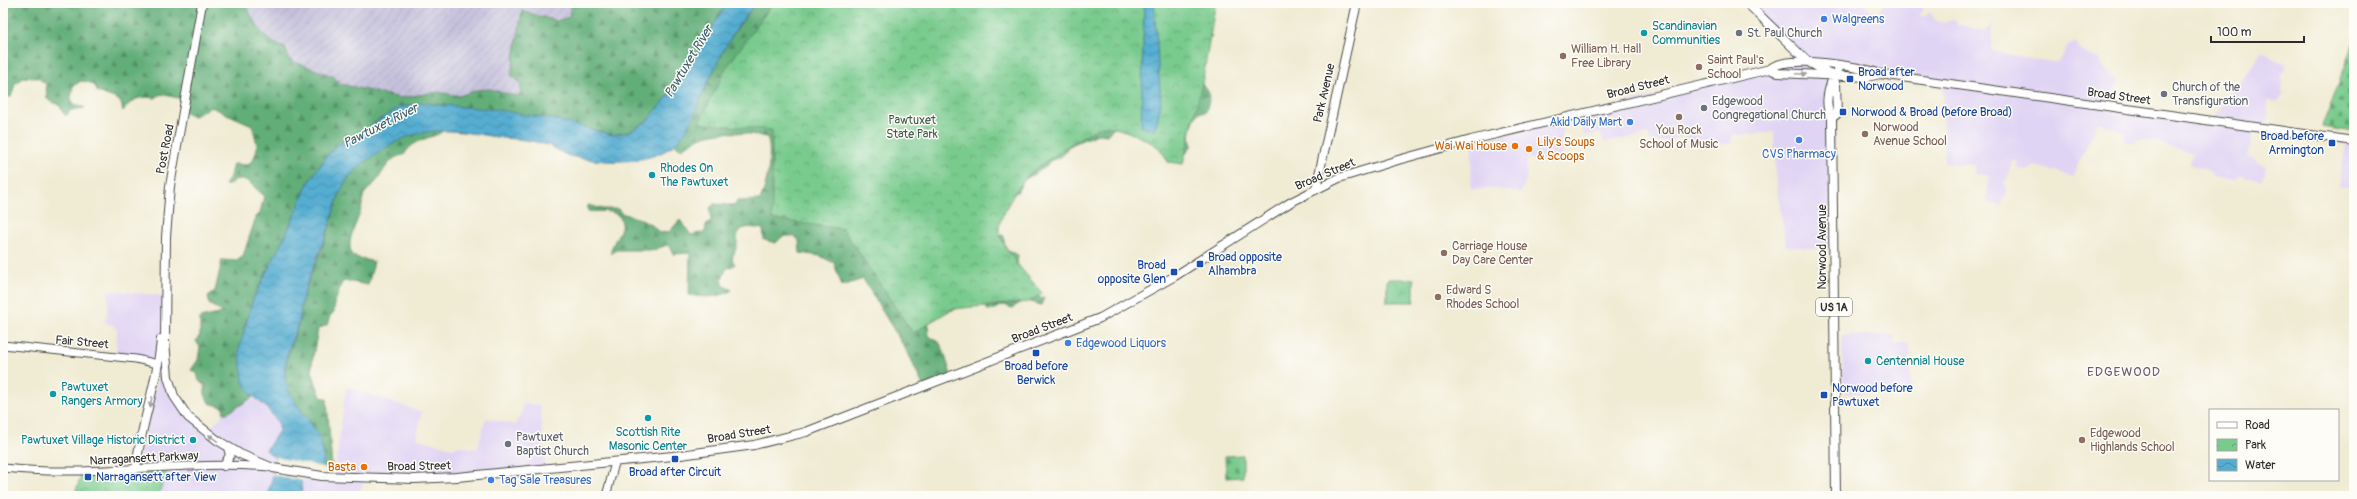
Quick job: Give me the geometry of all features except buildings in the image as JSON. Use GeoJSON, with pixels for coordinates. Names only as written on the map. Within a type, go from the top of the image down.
{"type":"FeatureCollection","features":[{"type":"Feature","properties":{"kind":"main road","name":"Post Road"},"geometry":{"type":"LineString","coordinates":[[202,3],[170,186],[165,301],[166,361],[170,386],[188,417],[228,448],[273,468]]}},
{"type":"Feature","properties":{"kind":"main road","name":"Park Avenue"},"geometry":{"type":"LineString","coordinates":[[1316,188],[1357,3]]}},
{"type":"Feature","properties":{"kind":"main road"},"geometry":{"type":"LineString","coordinates":[[1747,3],[1808,62],[1833,77],[1841,66]]}},
{"type":"Feature","properties":{"kind":"main road","name":"Broad Street"},"geometry":{"type":"LineString","coordinates":[[287,470],[320,476],[364,478],[449,478],[615,463],[744,447],[777,441],[806,432],[1057,336],[1100,318],[1146,292],[1316,188],[1357,172],[1428,152],[1770,69],[1782,62],[1808,62],[1841,66],[1880,74],[2354,141]]}},
{"type":"Feature","properties":{"kind":"main road","name":"Broad Street"},"geometry":{"type":"LineString","coordinates":[[1770,69],[1778,73],[1833,77],[1867,77],[1880,74]]}},
{"type":"Feature","properties":{"kind":"main road","name":"Norwood Avenue"},"geometry":{"type":"LineString","coordinates":[[1833,77],[1836,84],[1837,109],[1837,114],[1832,118],[1836,496]]}},
{"type":"Feature","properties":{"kind":"main road","name":"Post Road"},"geometry":{"type":"LineString","coordinates":[[136,469],[141,438],[156,380],[165,301]]}},
{"type":"Feature","properties":{"kind":"main road"},"geometry":{"type":"LineString","coordinates":[[224,466],[230,455],[228,448]]}},
{"type":"Feature","properties":{"kind":"main road","name":"Narragansett Parkway"},"geometry":{"type":"LineString","coordinates":[[273,468],[287,470]]}},
{"type":"Feature","properties":{"kind":"street","name":"Fair Street"},"geometry":{"type":"LineString","coordinates":[[3,345],[136,358],[158,364]]}},
{"type":"Feature","properties":{"kind":"street"},"geometry":{"type":"LineString","coordinates":[[606,496],[615,463]]}},
{"type":"Feature","properties":{"kind":"street","name":"Narragansett Parkway"},"geometry":{"type":"LineString","coordinates":[[3,468],[82,473],[136,469],[224,466],[273,468]]}},
{"type":"Feature","properties":{"kind":"shaded area"},"geometry":{"type":"Polygon","coordinates":[[[245,3],[570,3],[571,5],[569,17],[557,21],[522,11],[521,93],[516,96],[489,89],[477,90],[459,96],[438,92],[400,98],[341,84],[333,76],[289,60],[284,48],[278,46],[262,33],[254,22],[245,3]]]}},
{"type":"Feature","properties":{"kind":"shaded area"},"geometry":{"type":"Polygon","coordinates":[[[1744,3],[1863,3],[1877,14],[1885,3],[1917,3],[1923,6],[1923,11],[1919,16],[1925,16],[1930,12],[1935,20],[1944,23],[1955,19],[1958,26],[1961,25],[1984,31],[1992,25],[1991,51],[2052,63],[2057,63],[2063,57],[2065,49],[2076,42],[2080,49],[2088,55],[2100,59],[2101,67],[2121,81],[2106,103],[2210,121],[2263,51],[2274,59],[2284,62],[2286,66],[2280,79],[2282,83],[2281,91],[2283,93],[2281,98],[2277,102],[2268,101],[2268,115],[2263,129],[2254,128],[2248,157],[2267,166],[2261,181],[2241,176],[2237,180],[2225,180],[2213,176],[2212,172],[2189,164],[2194,153],[2147,140],[2137,140],[2133,144],[2125,141],[2124,132],[2098,122],[2072,178],[2059,172],[2035,166],[2028,171],[2018,168],[2018,161],[2013,161],[2007,180],[2005,181],[2006,193],[2001,206],[1990,203],[1987,199],[1989,176],[1974,174],[1974,165],[1944,163],[1943,84],[1837,70],[1830,250],[1786,246],[1775,175],[1774,132],[1746,135],[1733,134],[1731,144],[1710,143],[1698,145],[1683,135],[1668,142],[1650,141],[1648,134],[1604,143],[1601,133],[1584,136],[1581,114],[1740,76],[1780,72],[1792,50],[1744,3]]]}},
{"type":"Feature","properties":{"kind":"shaded area"},"geometry":{"type":"Polygon","coordinates":[[[1563,118],[1561,160],[1546,160],[1544,163],[1527,158],[1526,180],[1521,193],[1499,189],[1471,189],[1472,144],[1563,118]]]}},
{"type":"Feature","properties":{"kind":"shaded area"},"geometry":{"type":"Polygon","coordinates":[[[2347,140],[2354,141],[2354,188],[2338,186],[2347,140]]]}},
{"type":"Feature","properties":{"kind":"shaded area"},"geometry":{"type":"Polygon","coordinates":[[[108,290],[165,296],[159,363],[116,355],[117,329],[113,325],[104,323],[108,308],[108,290]]]}},
{"type":"Feature","properties":{"kind":"shaded area"},"geometry":{"type":"Polygon","coordinates":[[[1842,335],[1894,335],[1895,344],[1909,344],[1911,394],[1843,393],[1842,335]]]}},
{"type":"Feature","properties":{"kind":"shaded area"},"geometry":{"type":"Polygon","coordinates":[[[160,370],[169,382],[177,400],[207,432],[224,413],[228,413],[249,398],[253,397],[267,408],[279,424],[279,431],[266,450],[275,457],[273,475],[267,496],[158,496],[168,471],[137,469],[160,370]]]}},
{"type":"Feature","properties":{"kind":"shaded area"},"geometry":{"type":"Polygon","coordinates":[[[346,387],[422,412],[416,438],[452,448],[460,446],[477,449],[486,418],[516,425],[518,418],[521,417],[523,404],[540,405],[545,469],[364,481],[358,496],[302,496],[301,480],[304,481],[304,477],[317,480],[334,476],[346,387]]]}},
{"type":"Feature","properties":{"kind":"green space"},"geometry":{"type":"Polygon","coordinates":[[[3,3],[245,3],[260,30],[271,41],[285,48],[289,60],[333,76],[341,84],[400,98],[438,92],[459,96],[477,90],[489,89],[516,96],[521,93],[520,82],[511,75],[522,11],[557,21],[569,17],[570,3],[729,3],[720,14],[681,81],[647,121],[631,131],[613,135],[557,120],[421,103],[380,119],[328,154],[308,183],[289,228],[253,299],[244,327],[250,393],[253,397],[228,413],[224,413],[223,407],[209,403],[205,394],[205,386],[199,381],[197,373],[191,370],[198,360],[200,347],[196,341],[200,335],[200,318],[223,313],[209,304],[208,296],[215,291],[222,260],[237,261],[243,256],[256,217],[260,213],[264,196],[248,181],[236,179],[229,185],[225,185],[229,179],[233,164],[248,165],[255,155],[257,146],[252,125],[211,107],[194,116],[184,113],[186,100],[161,94],[155,98],[145,97],[137,99],[130,103],[123,111],[121,103],[117,99],[97,92],[94,85],[81,81],[73,86],[71,98],[73,103],[85,108],[71,110],[66,116],[60,106],[47,99],[46,84],[38,78],[23,77],[15,84],[11,97],[3,97],[3,3]]]}},
{"type":"Feature","properties":{"kind":"green space","name":"Pawtuxet State Park"},"geometry":{"type":"Polygon","coordinates":[[[757,3],[1061,3],[1203,31],[1212,36],[1198,54],[1202,85],[1206,87],[1210,96],[1206,112],[1199,112],[1194,119],[1190,137],[1192,145],[1185,155],[1165,150],[1124,125],[1112,129],[1107,135],[1098,134],[1068,147],[1062,156],[1050,161],[1044,168],[1024,180],[1017,192],[1002,195],[995,232],[1004,236],[1006,248],[1018,255],[1017,266],[1031,295],[1044,298],[1041,305],[1025,300],[1012,308],[1004,305],[989,311],[981,302],[953,310],[933,320],[928,324],[929,336],[939,342],[943,349],[951,375],[923,386],[909,355],[863,279],[842,286],[834,263],[820,256],[800,253],[799,240],[794,236],[783,236],[776,243],[764,240],[763,229],[744,228],[741,230],[737,238],[737,246],[732,259],[735,265],[726,269],[722,280],[724,286],[732,290],[717,296],[695,296],[689,295],[690,253],[673,254],[671,247],[667,245],[653,250],[616,250],[611,254],[611,249],[621,228],[622,222],[620,218],[616,214],[609,212],[588,211],[588,205],[603,209],[618,209],[621,213],[644,220],[642,221],[651,224],[659,233],[669,232],[680,220],[691,235],[705,232],[706,225],[711,221],[710,208],[714,204],[736,205],[737,201],[760,200],[765,186],[769,159],[769,143],[767,137],[744,133],[722,133],[701,137],[682,149],[674,144],[687,128],[725,46],[750,10],[757,3]]]}},
{"type":"Feature","properties":{"kind":"green space","name":"Pawtuxet State Park"},"geometry":{"type":"Polygon","coordinates":[[[773,3],[1215,3],[1215,7],[1203,79],[1183,164],[1168,162],[1156,145],[1117,128],[1104,126],[1089,133],[1053,156],[1028,175],[1010,200],[1000,222],[1000,235],[1009,253],[1042,293],[1029,302],[952,309],[913,333],[843,229],[772,219],[772,130],[699,123],[726,68],[773,3]]]}},
{"type":"Feature","properties":{"kind":"green space"},"geometry":{"type":"Polygon","coordinates":[[[2354,43],[2354,132],[2322,127],[2354,43]]]}},
{"type":"Feature","properties":{"kind":"green space"},"geometry":{"type":"Polygon","coordinates":[[[443,130],[437,135],[414,144],[404,155],[394,158],[363,196],[362,207],[351,237],[350,250],[352,256],[374,262],[368,285],[347,281],[342,282],[335,302],[334,312],[330,316],[327,325],[318,329],[313,356],[312,370],[314,377],[321,397],[327,399],[332,468],[323,467],[323,452],[319,439],[314,428],[292,398],[287,388],[285,369],[288,354],[300,318],[302,300],[327,235],[337,200],[347,179],[364,162],[384,147],[406,136],[416,133],[443,130]]]}},
{"type":"Feature","properties":{"kind":"green space"},"geometry":{"type":"Polygon","coordinates":[[[1387,279],[1414,279],[1414,302],[1387,302],[1387,279]]]}},
{"type":"Feature","properties":{"kind":"green space"},"geometry":{"type":"Polygon","coordinates":[[[1243,455],[1243,477],[1226,478],[1225,456],[1243,455]]]}},
{"type":"Feature","properties":{"kind":"green space"},"geometry":{"type":"Polygon","coordinates":[[[168,468],[158,496],[74,496],[82,473],[168,468]]]}},
{"type":"Feature","properties":{"kind":"water","name":"Pawtuxet River"},"geometry":{"type":"Polygon","coordinates":[[[729,3],[757,3],[741,22],[726,46],[713,71],[688,128],[674,145],[663,152],[638,160],[595,160],[570,156],[548,145],[529,141],[444,131],[416,134],[402,139],[376,154],[354,171],[346,181],[340,194],[304,293],[299,322],[289,349],[285,370],[288,389],[293,399],[320,439],[323,452],[323,467],[309,464],[301,480],[302,496],[267,496],[273,475],[275,458],[266,450],[279,431],[279,424],[267,408],[250,393],[243,382],[239,349],[253,299],[289,228],[308,183],[328,154],[339,144],[400,107],[421,103],[499,110],[557,120],[613,135],[631,131],[647,121],[681,81],[720,14],[729,3]]]}},
{"type":"Feature","properties":{"kind":"water"},"geometry":{"type":"Polygon","coordinates":[[[1144,3],[1154,3],[1161,104],[1155,130],[1141,127],[1144,3]]]}},
{"type":"Feature","properties":{"kind":"pier"},"geometry":{"type":"Polygon","coordinates":[[[275,457],[323,467],[310,466],[303,481],[273,475],[275,457]]]}},
{"type":"Feature","properties":{"kind":"place","name":"Walgreens"},"geometry":{"type":"Point","coordinates":[1824,19]}},
{"type":"Feature","properties":{"kind":"place","name":"Scandinavian Communities"},"geometry":{"type":"Point","coordinates":[1644,33]}},
{"type":"Feature","properties":{"kind":"place","name":"St. Paul Church"},"geometry":{"type":"Point","coordinates":[1739,33]}},
{"type":"Feature","properties":{"kind":"place","name":"William H. Hall Free Library"},"geometry":{"type":"Point","coordinates":[1563,56]}},
{"type":"Feature","properties":{"kind":"place","name":"Saint Paul's School"},"geometry":{"type":"Point","coordinates":[1699,67]}},
{"type":"Feature","properties":{"kind":"place","name":"Broad after Norwood"},"geometry":{"type":"Point","coordinates":[1850,79]}},
{"type":"Feature","properties":{"kind":"place","name":"Church of the Transfiguration"},"geometry":{"type":"Point","coordinates":[2164,94]}},
{"type":"Feature","properties":{"kind":"place","name":"Edgewood Congregational Church"},"geometry":{"type":"Point","coordinates":[1704,108]}},
{"type":"Feature","properties":{"kind":"place","name":"Norwood & Broad (before Broad)"},"geometry":{"type":"Point","coordinates":[1843,112]}},
{"type":"Feature","properties":{"kind":"place","name":"You Rock School of Music"},"geometry":{"type":"Point","coordinates":[1679,117]}},
{"type":"Feature","properties":{"kind":"place","name":"Akid Daily Mart"},"geometry":{"type":"Point","coordinates":[1630,122]}},
{"type":"Feature","properties":{"kind":"place","name":"Norwood Avenue School"},"geometry":{"type":"Point","coordinates":[1865,134]}},
{"type":"Feature","properties":{"kind":"place","name":"CVS Pharmacy"},"geometry":{"type":"Point","coordinates":[1799,140]}},
{"type":"Feature","properties":{"kind":"place","name":"Broad before Armington"},"geometry":{"type":"Point","coordinates":[2332,143]}},
{"type":"Feature","properties":{"kind":"place","name":"Wai Wai House"},"geometry":{"type":"Point","coordinates":[1515,146]}},
{"type":"Feature","properties":{"kind":"place","name":"Lily's Soups & Scoops"},"geometry":{"type":"Point","coordinates":[1529,149]}},
{"type":"Feature","properties":{"kind":"place","name":"Rhodes On The Pawtuxet"},"geometry":{"type":"Point","coordinates":[652,175]}},
{"type":"Feature","properties":{"kind":"place","name":"Carriage House Day Care Center"},"geometry":{"type":"Point","coordinates":[1444,253]}},
{"type":"Feature","properties":{"kind":"place","name":"Broad opposite Alhambra"},"geometry":{"type":"Point","coordinates":[1200,264]}},
{"type":"Feature","properties":{"kind":"place","name":"Broad opposite Glen"},"geometry":{"type":"Point","coordinates":[1174,272]}},
{"type":"Feature","properties":{"kind":"place","name":"Edward S Rhodes School"},"geometry":{"type":"Point","coordinates":[1438,297]}},
{"type":"Feature","properties":{"kind":"place","name":"Edgewood Liquors"},"geometry":{"type":"Point","coordinates":[1068,343]}},
{"type":"Feature","properties":{"kind":"place","name":"Broad before Berwick"},"geometry":{"type":"Point","coordinates":[1036,353]}},
{"type":"Feature","properties":{"kind":"place","name":"Centennial House"},"geometry":{"type":"Point","coordinates":[1868,361]}},
{"type":"Feature","properties":{"kind":"place","name":"Pawtuxet Rangers Armory"},"geometry":{"type":"Point","coordinates":[53,394]}},
{"type":"Feature","properties":{"kind":"place","name":"Norwood before Pawtuxet"},"geometry":{"type":"Point","coordinates":[1824,395]}},
{"type":"Feature","properties":{"kind":"place","name":"Scottish Rite Masonic Center"},"geometry":{"type":"Point","coordinates":[648,418]}},
{"type":"Feature","properties":{"kind":"place","name":"Pawtuxet Village Historic District"},"geometry":{"type":"Point","coordinates":[193,440]}},
{"type":"Feature","properties":{"kind":"place","name":"Edgewood Highlands School"},"geometry":{"type":"Point","coordinates":[2082,440]}},
{"type":"Feature","properties":{"kind":"place","name":"Pawtuxet Baptist Church"},"geometry":{"type":"Point","coordinates":[508,444]}},
{"type":"Feature","properties":{"kind":"place","name":"Broad after Circuit"},"geometry":{"type":"Point","coordinates":[675,459]}},
{"type":"Feature","properties":{"kind":"place","name":"Basta"},"geometry":{"type":"Point","coordinates":[364,467]}},
{"type":"Feature","properties":{"kind":"place","name":"Narragansett after View"},"geometry":{"type":"Point","coordinates":[88,477]}},
{"type":"Feature","properties":{"kind":"place","name":"Tag Sale Treasures"},"geometry":{"type":"Point","coordinates":[491,480]}},
{"type":"Feature","properties":{"kind":"district","name":"EDGEWOOD"},"geometry":{"type":"Point","coordinates":[2124,371]}}]}
